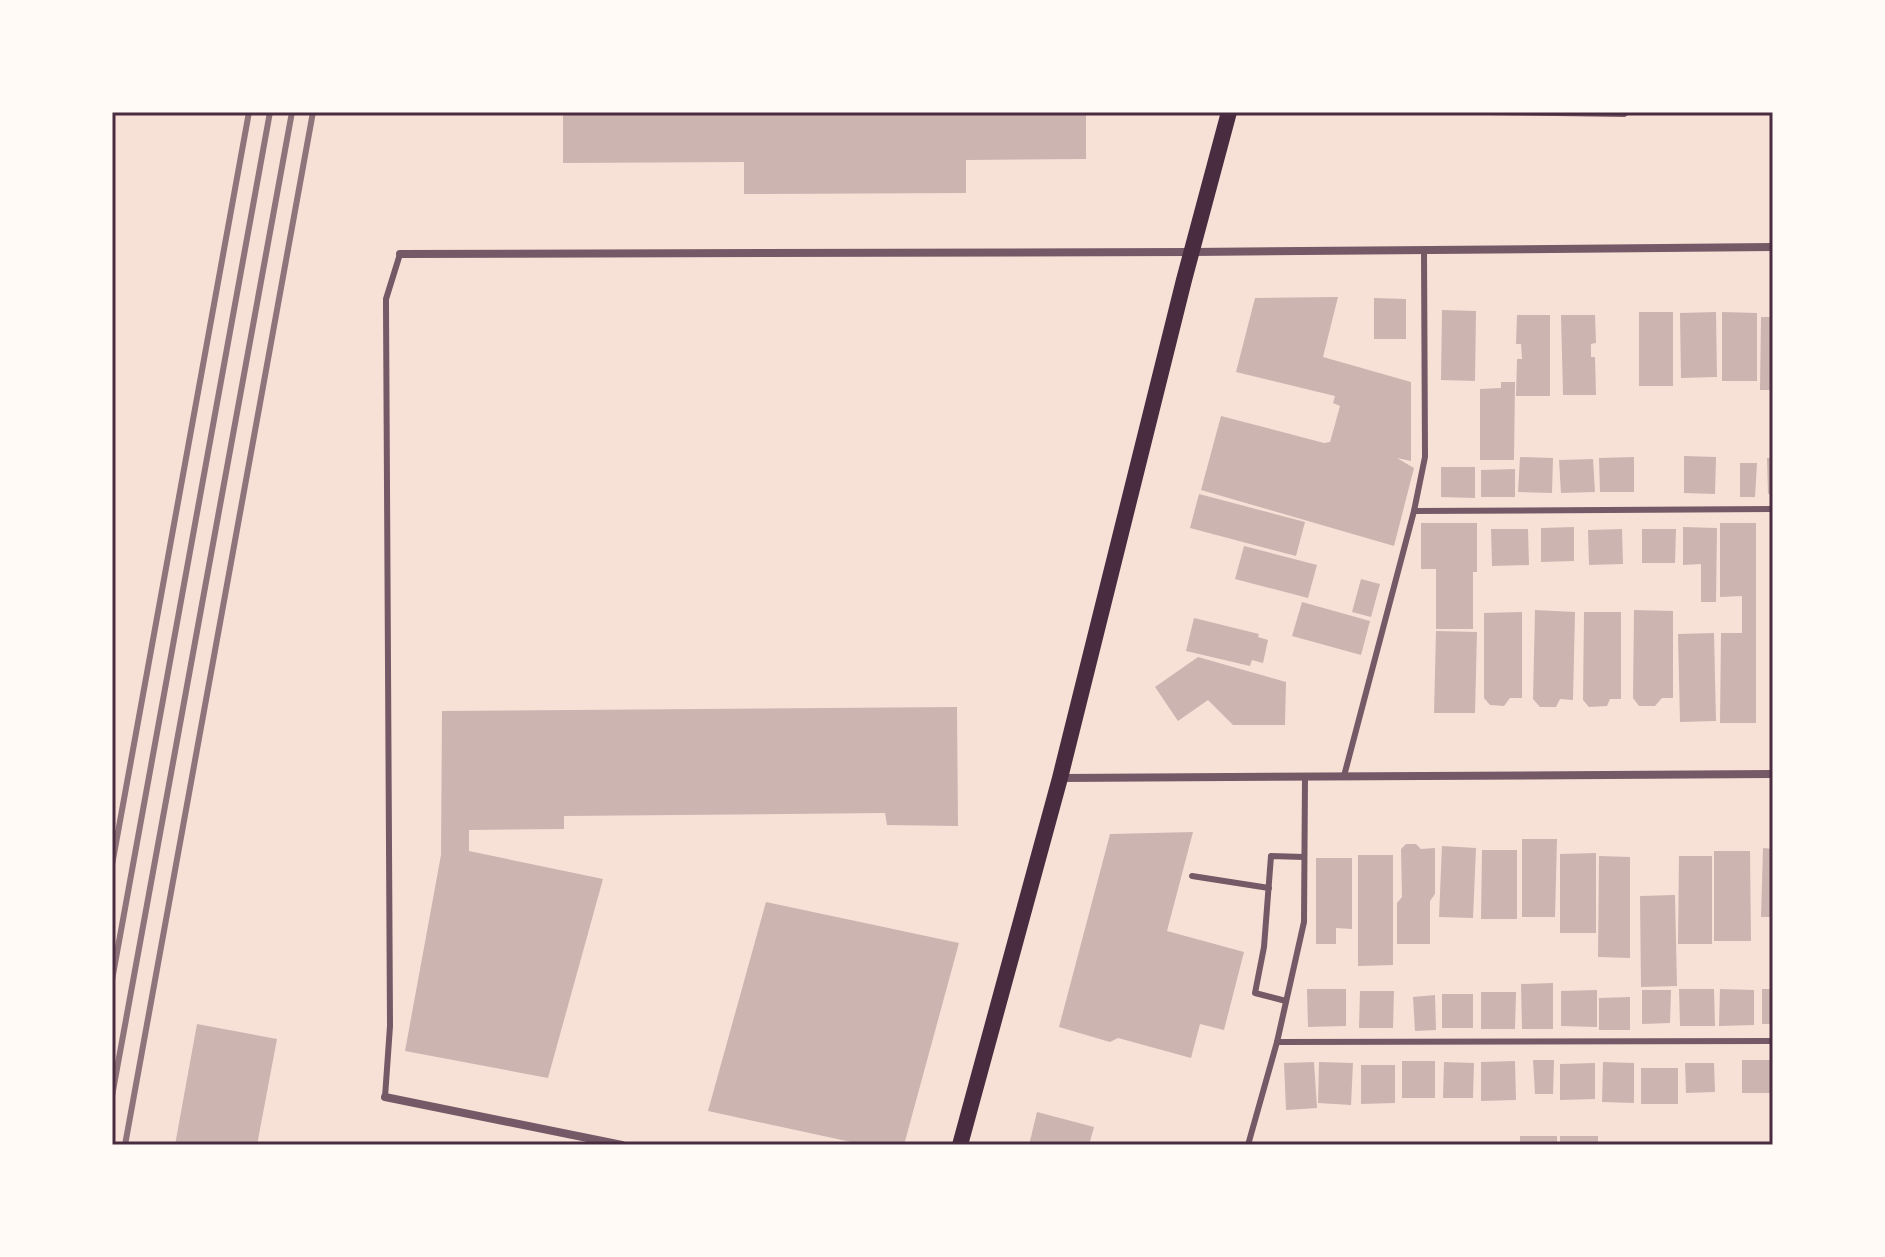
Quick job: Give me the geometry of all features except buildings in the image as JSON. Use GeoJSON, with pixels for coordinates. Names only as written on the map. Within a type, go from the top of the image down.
{"type":"FeatureCollection","features":[{"type":"Feature","properties":{"kind":"main road"},"geometry":{"type":"LineString","coordinates":[[960,1145],[1060,778],[1229,112]]}},
{"type":"Feature","properties":{"kind":"street"},"geometry":{"type":"LineString","coordinates":[[400,254],[1773,247]]}},
{"type":"Feature","properties":{"kind":"street"},"geometry":{"type":"LineString","coordinates":[[1060,778],[1773,774]]}},
{"type":"Feature","properties":{"kind":"street"},"geometry":{"type":"LineString","coordinates":[[385,1097],[622,1145]]}},
{"type":"Feature","properties":{"kind":"lane"},"geometry":{"type":"LineString","coordinates":[[1489,112],[1627,112]]}},
{"type":"Feature","properties":{"kind":"lane"},"geometry":{"type":"LineString","coordinates":[[1344,776],[1414,511],[1425,457],[1424,250]]}},
{"type":"Feature","properties":{"kind":"lane"},"geometry":{"type":"LineString","coordinates":[[385,1097],[390,1026],[386,299],[400,254]]}},
{"type":"Feature","properties":{"kind":"lane"},"geometry":{"type":"LineString","coordinates":[[1414,511],[1773,509]]}},
{"type":"Feature","properties":{"kind":"lane"},"geometry":{"type":"LineString","coordinates":[[1248,1145],[1277,1042],[1304,922],[1305,777]]}},
{"type":"Feature","properties":{"kind":"lane"},"geometry":{"type":"LineString","coordinates":[[1286,1001],[1255,993],[1264,947],[1271,856],[1304,857]]}},
{"type":"Feature","properties":{"kind":"lane"},"geometry":{"type":"LineString","coordinates":[[1192,876],[1269,888]]}},
{"type":"Feature","properties":{"kind":"lane"},"geometry":{"type":"LineString","coordinates":[[1277,1042],[1773,1041]]}},
{"type":"Feature","properties":{"kind":"railway"},"geometry":{"type":"LineString","coordinates":[[112,865],[249,112]]}},
{"type":"Feature","properties":{"kind":"railway"},"geometry":{"type":"LineString","coordinates":[[112,980],[270,112]]}},
{"type":"Feature","properties":{"kind":"railway"},"geometry":{"type":"LineString","coordinates":[[112,1096],[292,112]]}},
{"type":"Feature","properties":{"kind":"railway"},"geometry":{"type":"LineString","coordinates":[[125,1145],[313,112]]}}]}
